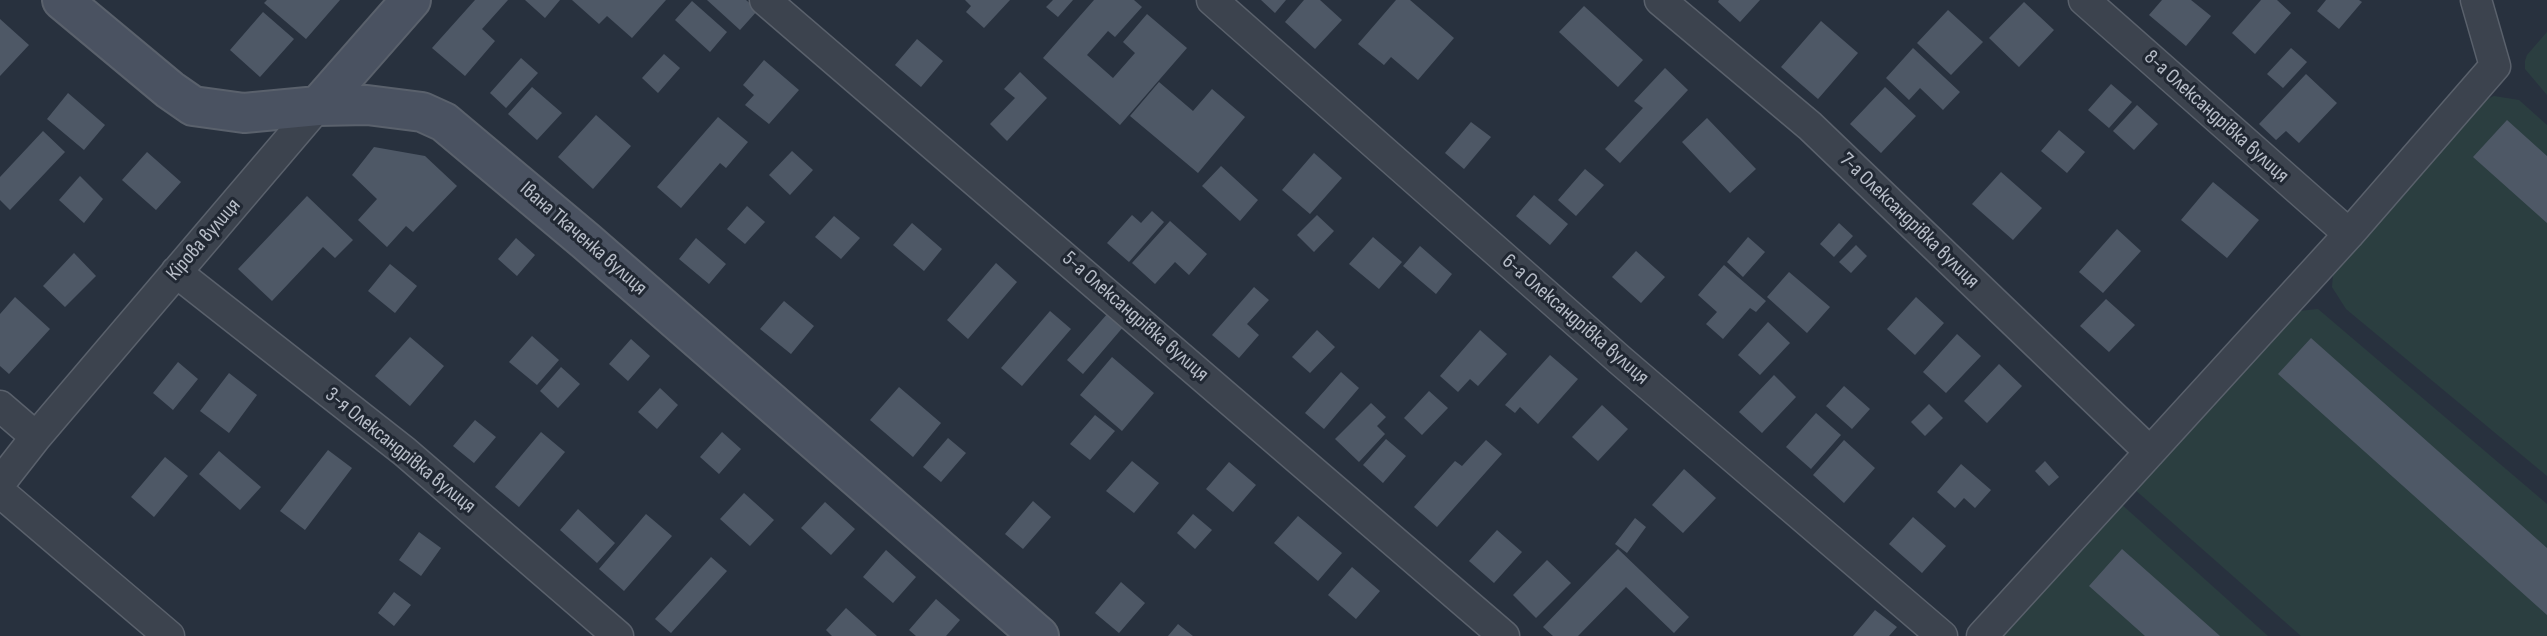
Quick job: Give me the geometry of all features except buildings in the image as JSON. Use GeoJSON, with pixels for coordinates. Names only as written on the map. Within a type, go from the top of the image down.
{"type":"FeatureCollection","features":[{"type":"Feature","properties":{"kind":"main road","name":"Івана Ткаченка вулиця"},"geometry":{"type":"LineString","coordinates":[[62,0],[193,106],[244,113],[318,106],[367,105],[422,112],[444,122],[587,242],[1039,636]]}},
{"type":"Feature","properties":{"kind":"main road","name":"Кірова вулиця"},"geometry":{"type":"LineString","coordinates":[[318,106],[411,0]]}},
{"type":"Feature","properties":{"kind":"street","name":"5-а Олександрівка вулиця"},"geometry":{"type":"LineString","coordinates":[[765,0],[1504,636]]}},
{"type":"Feature","properties":{"kind":"street","name":"6-а Олександрівка вулиця"},"geometry":{"type":"LineString","coordinates":[[1212,0],[1621,360],[1942,636]]}},
{"type":"Feature","properties":{"kind":"street","name":"7-а Олександрівка вулиця"},"geometry":{"type":"LineString","coordinates":[[1660,0],[1810,126],[2150,452]]}},
{"type":"Feature","properties":{"kind":"street","name":"8-а Олександрівка вулиця"},"geometry":{"type":"LineString","coordinates":[[2084,0],[2348,234]]}},
{"type":"Feature","properties":{"kind":"street"},"geometry":{"type":"LineString","coordinates":[[1982,636],[2348,234],[2495,66],[2476,0]]}},
{"type":"Feature","properties":{"kind":"street","name":"Кірова вулиця"},"geometry":{"type":"LineString","coordinates":[[0,483],[36,436],[318,106]]}},
{"type":"Feature","properties":{"kind":"street","name":"3-я Олександрівка вулиця"},"geometry":{"type":"LineString","coordinates":[[176,272],[405,452],[618,636]]}},
{"type":"Feature","properties":{"kind":"street"},"geometry":{"type":"LineString","coordinates":[[0,406],[36,436]]}},
{"type":"Feature","properties":{"kind":"street"},"geometry":{"type":"LineString","coordinates":[[0,492],[169,636]]}},
{"type":"Feature","properties":{"kind":"shaded area"},"geometry":{"type":"Polygon","coordinates":[[[2547,32],[2547,95],[2525,69],[2525,61],[2547,32]]]}},
{"type":"Feature","properties":{"kind":"shaded area"},"geometry":{"type":"Polygon","coordinates":[[[2494,96],[2519,100],[2547,125],[2547,476],[2346,309],[2332,287],[2334,264],[2477,104],[2494,96]]]}},
{"type":"Feature","properties":{"kind":"shaded area"},"geometry":{"type":"Polygon","coordinates":[[[2318,309],[2547,504],[2547,636],[2301,636],[2133,488],[2283,323],[2299,311],[2318,309]]]}},
{"type":"Feature","properties":{"kind":"shaded area"},"geometry":{"type":"Polygon","coordinates":[[[2120,503],[2268,636],[2000,636],[2120,503]]]}}]}
